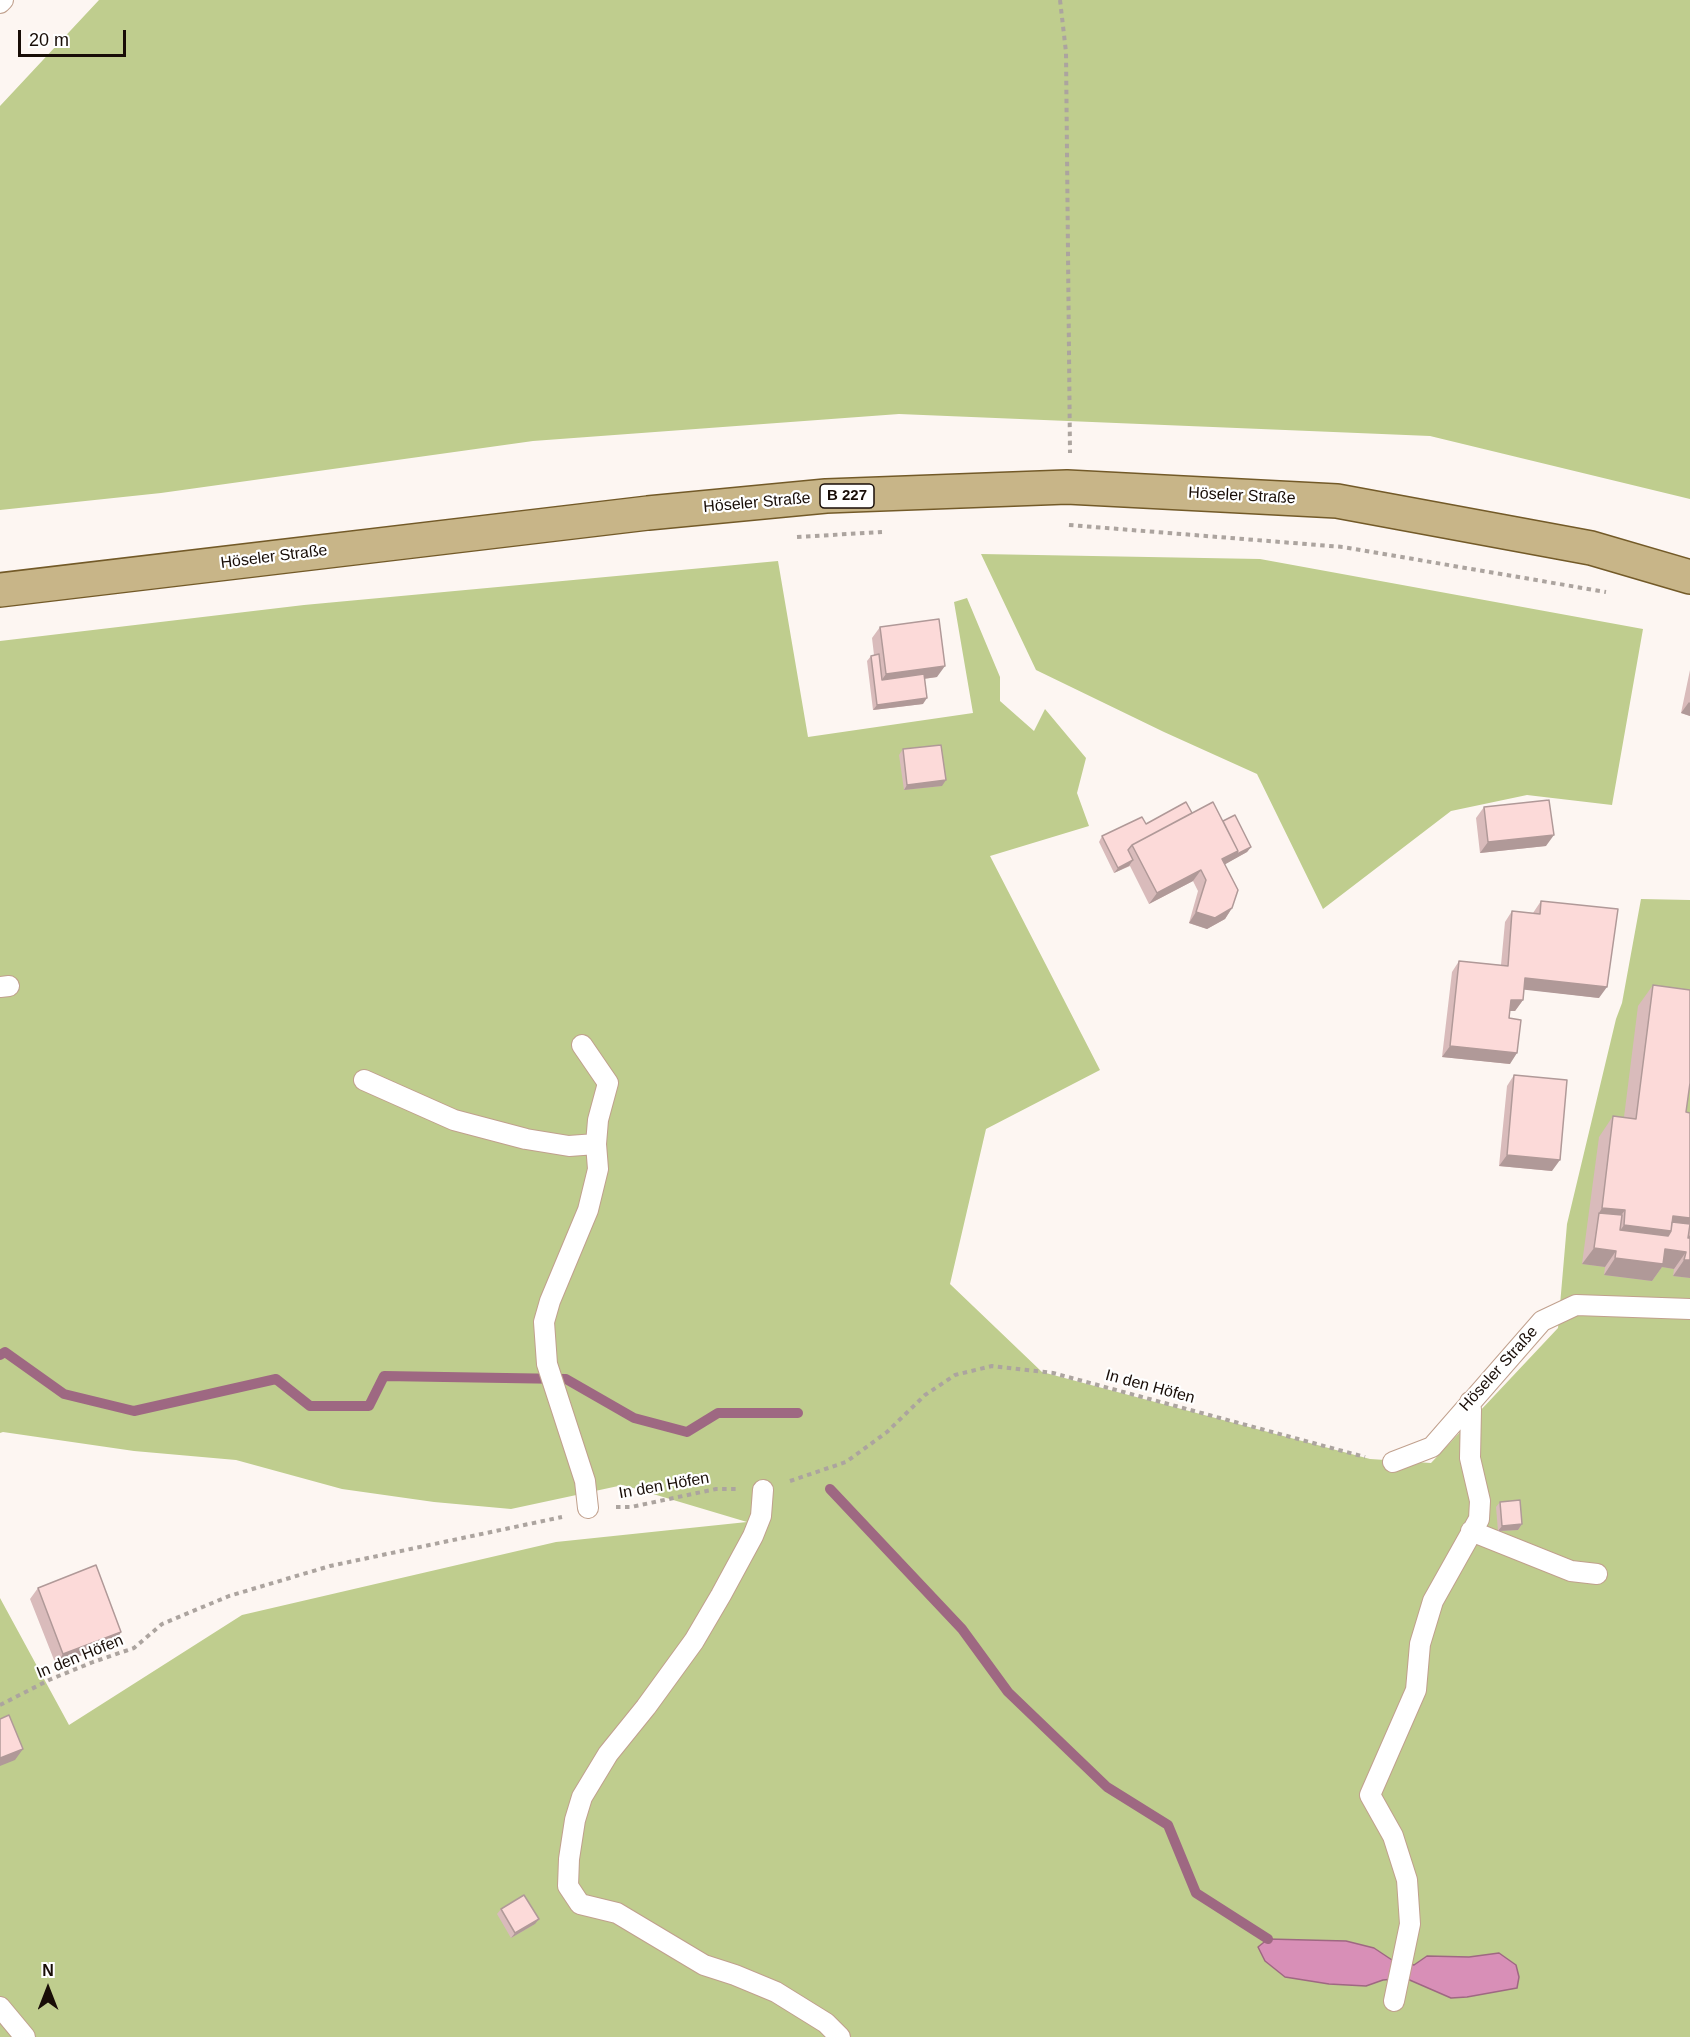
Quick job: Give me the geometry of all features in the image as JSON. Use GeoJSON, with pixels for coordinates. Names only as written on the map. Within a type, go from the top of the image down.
{"type":"FeatureCollection","features":[{"type":"Feature","properties":{"kind":"main road","name":"Höseler Straße"},"geometry":{"type":"LineString","coordinates":[[0,590],[648,513],[826,496],[1067,487],[1337,501],[1591,548],[1690,578]]}},
{"type":"Feature","properties":{"kind":"lane"},"geometry":{"type":"LineString","coordinates":[[582,1045],[608,1083],[598,1120],[596,1144],[598,1169],[588,1210],[550,1300],[544,1322],[548,1364],[554,1389],[585,1481],[588,1508]]}},
{"type":"Feature","properties":{"kind":"lane"},"geometry":{"type":"LineString","coordinates":[[364,1080],[454,1120],[526,1139],[568,1146],[596,1144]]}},
{"type":"Feature","properties":{"kind":"lane","name":"Höseler Straße"},"geometry":{"type":"LineString","coordinates":[[1393,1462],[1432,1447],[1542,1321],[1576,1305],[1690,1308]]}},
{"type":"Feature","properties":{"kind":"lane"},"geometry":{"type":"LineString","coordinates":[[1395,2001],[1410,1924],[1407,1880],[1393,1836],[1370,1794],[1416,1690],[1420,1644],[1433,1601],[1479,1519],[1480,1501],[1470,1458],[1470,1402]]}},
{"type":"Feature","properties":{"kind":"lane"},"geometry":{"type":"LineString","coordinates":[[763,1490],[760,1516],[753,1536],[694,1641],[608,1754],[582,1797],[574,1820],[568,1886],[580,1904],[617,1913],[704,1965],[776,1992],[826,2024],[840,2037]]}},
{"type":"Feature","properties":{"kind":"lane"},"geometry":{"type":"LineString","coordinates":[[1471,1531],[1571,1571],[1597,1574]]}},
{"type":"Feature","properties":{"kind":"lane"},"geometry":{"type":"LineString","coordinates":[[0,2007],[25,2037]]}},
{"type":"Feature","properties":{"kind":"path"},"geometry":{"type":"LineString","coordinates":[[1060,0],[1066,52],[1070,453],[1067,487]]}},
{"type":"Feature","properties":{"kind":"path"},"geometry":{"type":"LineString","coordinates":[[1064,525],[1343,547],[1609,592]]}},
{"type":"Feature","properties":{"kind":"path"},"geometry":{"type":"LineString","coordinates":[[796,537],[892,531]]}},
{"type":"Feature","properties":{"kind":"path","name":"In den Höfen"},"geometry":{"type":"LineString","coordinates":[[0,1705],[49,1680],[134,1648],[162,1624],[229,1596],[330,1566],[564,1516],[588,1508],[631,1507],[716,1489],[763,1490],[846,1462],[887,1432],[925,1395],[955,1375],[992,1366],[1053,1373],[1370,1459],[1393,1462]]}},
{"type":"Feature","properties":{"kind":"green space"},"geometry":{"type":"Polygon","coordinates":[[[99,0],[1690,0],[1690,499],[1430,436],[899,414],[533,441],[161,493],[0,510],[0,106],[99,0]]]}},
{"type":"Feature","properties":{"kind":"green space"},"geometry":{"type":"Polygon","coordinates":[[[981,554],[1260,559],[1643,629],[1612,805],[1527,795],[1451,811],[1323,909],[1257,774],[1036,670],[981,554]]]}},
{"type":"Feature","properties":{"kind":"green space"},"geometry":{"type":"Polygon","coordinates":[[[778,561],[808,737],[973,713],[954,602],[967,598],[1000,677],[1000,701],[1034,731],[1045,709],[1086,758],[1077,793],[1089,826],[990,856],[1100,1070],[986,1129],[950,1284],[1042,1372],[1370,1459],[1431,1463],[1558,1328],[1567,1224],[1616,1019],[1622,1003],[1641,899],[1690,900],[1690,2037],[0,2037],[0,1598],[69,1725],[242,1615],[556,1542],[747,1522],[623,1485],[511,1509],[434,1502],[342,1489],[236,1460],[134,1451],[0,1433],[0,641],[304,605],[778,561]]]}},
{"type":"Feature","properties":{"kind":"shaded area"},"geometry":{"type":"Polygon","coordinates":[[[1268,1939],[1346,1941],[1374,1948],[1392,1960],[1414,1965],[1427,1956],[1469,1957],[1499,1953],[1516,1965],[1519,1977],[1517,1988],[1451,1998],[1405,1978],[1383,1980],[1366,1986],[1329,1984],[1285,1977],[1265,1961],[1258,1947],[1268,1939]]]}},
{"type":"Feature","properties":{"kind":"building"},"geometry":{"type":"Polygon","coordinates":[[[939,619],[945,666],[886,674],[880,627],[939,619]]]}},
{"type":"Feature","properties":{"kind":"building"},"geometry":{"type":"Polygon","coordinates":[[[879,654],[882,680],[924,674],[927,698],[877,705],[871,656],[879,654]]]}},
{"type":"Feature","properties":{"kind":"building"},"geometry":{"type":"Polygon","coordinates":[[[941,745],[946,780],[907,785],[903,749],[941,745]]]}},
{"type":"Feature","properties":{"kind":"building"},"geometry":{"type":"Polygon","coordinates":[[[1549,800],[1554,835],[1488,842],[1484,807],[1549,800]]]}},
{"type":"Feature","properties":{"kind":"building"},"geometry":{"type":"Polygon","coordinates":[[[1186,802],[1192,813],[1132,845],[1128,850],[1133,860],[1118,868],[1102,836],[1142,817],[1146,824],[1186,802]]]}},
{"type":"Feature","properties":{"kind":"building"},"geometry":{"type":"Polygon","coordinates":[[[1213,802],[1238,851],[1222,859],[1238,890],[1232,908],[1215,918],[1196,912],[1206,880],[1201,870],[1157,893],[1132,845],[1213,802]]]}},
{"type":"Feature","properties":{"kind":"building"},"geometry":{"type":"Polygon","coordinates":[[[1235,815],[1251,847],[1235,855],[1238,851],[1223,821],[1235,815]]]}},
{"type":"Feature","properties":{"kind":"building"},"geometry":{"type":"Polygon","coordinates":[[[1541,901],[1618,909],[1607,987],[1525,978],[1523,1000],[1511,1000],[1509,1018],[1521,1020],[1517,1053],[1450,1046],[1459,961],[1508,966],[1512,911],[1540,914],[1541,901]]]}},
{"type":"Feature","properties":{"kind":"building"},"geometry":{"type":"Polygon","coordinates":[[[1653,985],[1690,990],[1690,1083],[1686,1112],[1690,1113],[1690,1218],[1673,1216],[1671,1231],[1624,1225],[1625,1210],[1602,1208],[1613,1116],[1636,1119],[1653,985]]]}},
{"type":"Feature","properties":{"kind":"building"},"geometry":{"type":"Polygon","coordinates":[[[1514,1075],[1567,1080],[1560,1160],[1507,1155],[1514,1075]]]}},
{"type":"Feature","properties":{"kind":"building"},"geometry":{"type":"Polygon","coordinates":[[[1599,1213],[1622,1215],[1620,1230],[1668,1236],[1672,1222],[1690,1224],[1688,1238],[1690,1238],[1690,1260],[1684,1260],[1686,1252],[1665,1249],[1663,1264],[1615,1258],[1616,1251],[1594,1248],[1599,1213]]]}},
{"type":"Feature","properties":{"kind":"building"},"geometry":{"type":"Polygon","coordinates":[[[1520,1500],[1522,1524],[1502,1526],[1500,1502],[1520,1500]]]}},
{"type":"Feature","properties":{"kind":"building"},"geometry":{"type":"Polygon","coordinates":[[[96,1565],[121,1632],[63,1654],[38,1588],[96,1565]]]}},
{"type":"Feature","properties":{"kind":"building"},"geometry":{"type":"Polygon","coordinates":[[[9,1715],[23,1749],[0,1758],[0,1719],[9,1715]]]}},
{"type":"Feature","properties":{"kind":"building"},"geometry":{"type":"Polygon","coordinates":[[[524,1895],[539,1919],[515,1933],[501,1909],[524,1895]]]}},
{"type":"Feature","properties":{"kind":"waterway"},"geometry":{"type":"LineString","coordinates":[[0,1355],[5,1352],[64,1394],[134,1411],[276,1379],[310,1406],[369,1406],[384,1376],[566,1379],[634,1418],[687,1432],[718,1413],[798,1413]]}},
{"type":"Feature","properties":{"kind":"waterway"},"geometry":{"type":"LineString","coordinates":[[830,1489],[962,1629],[1008,1692],[1107,1787],[1168,1825],[1196,1893],[1268,1939]]}}]}
